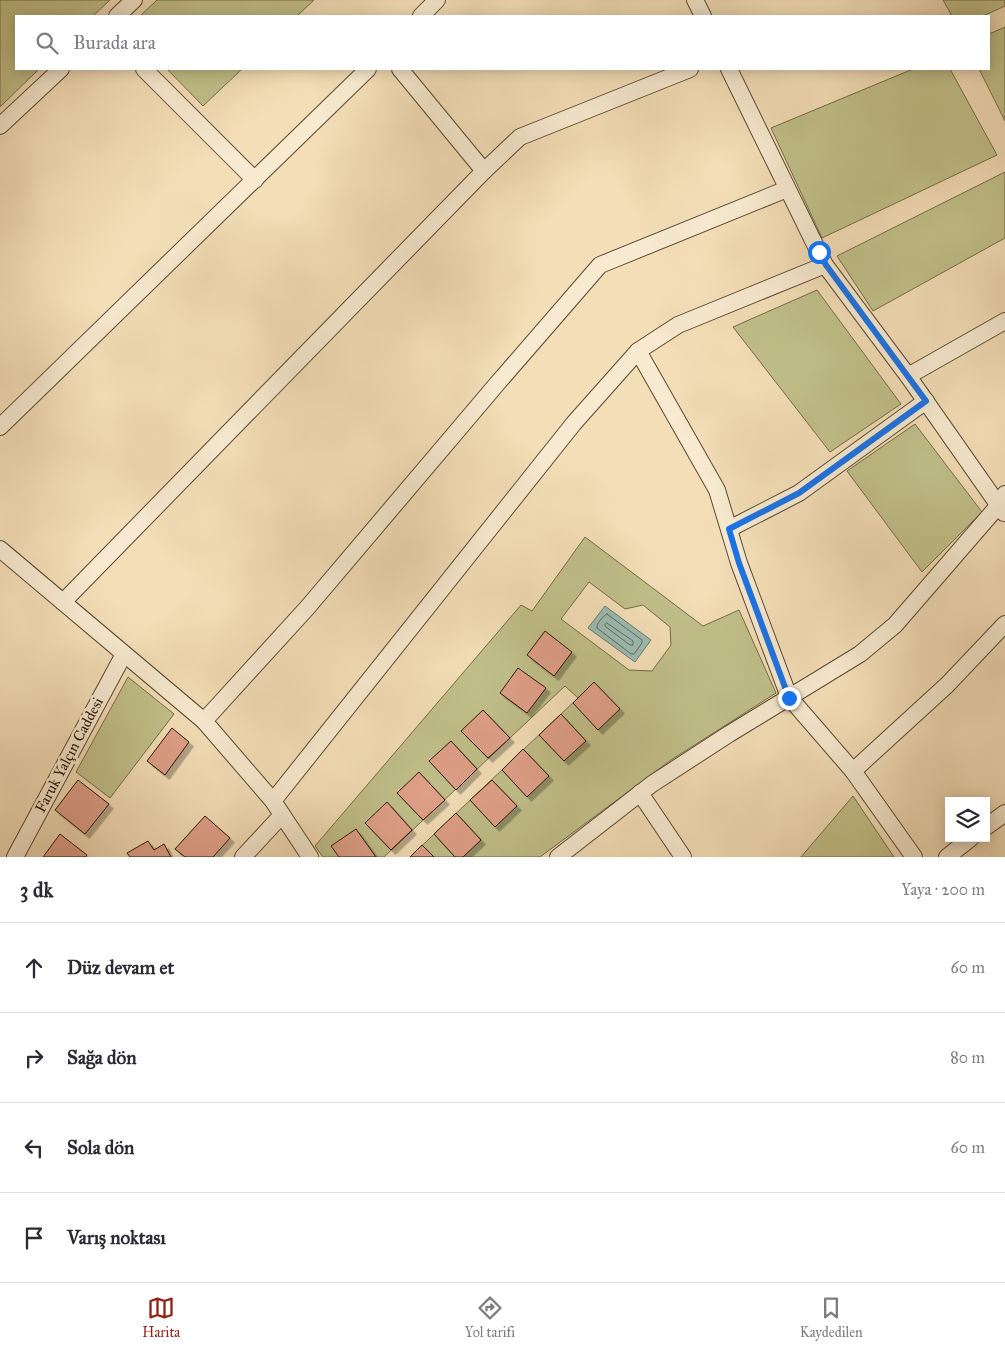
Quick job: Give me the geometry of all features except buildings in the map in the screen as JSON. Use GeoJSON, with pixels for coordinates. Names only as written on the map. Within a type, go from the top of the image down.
{"type":"FeatureCollection","features":[{"type":"Feature","properties":{"kind":"street"},"geometry":{"type":"LineString","coordinates":[[118,15],[134,0]]}},
{"type":"Feature","properties":{"kind":"street"},"geometry":{"type":"LineString","coordinates":[[422,15],[437,0]]}},
{"type":"Feature","properties":{"kind":"street"},"geometry":{"type":"LineString","coordinates":[[695,0],[702,15]]}},
{"type":"Feature","properties":{"kind":"street"},"geometry":{"type":"LineString","coordinates":[[0,126],[60,70]]}},
{"type":"Feature","properties":{"kind":"street"},"geometry":{"type":"LineString","coordinates":[[145,70],[255,180]]}},
{"type":"Feature","properties":{"kind":"street"},"geometry":{"type":"LineString","coordinates":[[0,427],[367,70]]}},
{"type":"Feature","properties":{"kind":"street"},"geometry":{"type":"LineString","coordinates":[[401,70],[484,171]]}},
{"type":"Feature","properties":{"kind":"street"},"geometry":{"type":"LineString","coordinates":[[63,602],[484,171],[520,137],[688,70]]}},
{"type":"Feature","properties":{"kind":"street"},"geometry":{"type":"LineString","coordinates":[[558,857],[640,793],[729,734],[860,654],[895,625],[1003,505],[826,265],[786,188],[756,121],[730,70]]}},
{"type":"Feature","properties":{"kind":"street"},"geometry":{"type":"LineString","coordinates":[[204,721],[307,608],[496,384],[600,265],[786,188]]}},
{"type":"Feature","properties":{"kind":"street"},"geometry":{"type":"LineString","coordinates":[[273,801],[574,423],[638,351],[678,325],[826,265]]}},
{"type":"Feature","properties":{"kind":"street"},"geometry":{"type":"LineString","coordinates":[[908,376],[1005,321]]}},
{"type":"Feature","properties":{"kind":"street"},"geometry":{"type":"LineString","coordinates":[[638,351],[717,490],[739,563],[789,698],[853,771],[914,857]]}},
{"type":"Feature","properties":{"kind":"street"},"geometry":{"type":"LineString","coordinates":[[729,529],[799,493],[926,401]]}},
{"type":"Feature","properties":{"kind":"street"},"geometry":{"type":"LineString","coordinates":[[0,549],[204,721],[273,801],[310,857]]}},
{"type":"Feature","properties":{"kind":"street"},"geometry":{"type":"LineString","coordinates":[[853,771],[947,685],[1005,624]]}},
{"type":"Feature","properties":{"kind":"street","name":"Faruk Yalçın Caddesi"},"geometry":{"type":"LineString","coordinates":[[15,857],[124,654]]}},
{"type":"Feature","properties":{"kind":"street"},"geometry":{"type":"LineString","coordinates":[[640,793],[683,857]]}},
{"type":"Feature","properties":{"kind":"street"},"geometry":{"type":"LineString","coordinates":[[990,824],[1005,813]]}},
{"type":"Feature","properties":{"kind":"street"},"geometry":{"type":"LineString","coordinates":[[243,857],[282,815]]}},
{"type":"Feature","properties":{"kind":"street"},"geometry":{"type":"LineString","coordinates":[[947,857],[966,842]]}},
{"type":"Feature","properties":{"kind":"shaded area"},"geometry":{"type":"Polygon","coordinates":[[[0,0],[110,0],[94,15],[15,15],[15,70],[38,70],[0,107],[0,0]]]}},
{"type":"Feature","properties":{"kind":"shaded area"},"geometry":{"type":"Polygon","coordinates":[[[157,0],[314,0],[298,15],[141,15],[157,0]]]}},
{"type":"Feature","properties":{"kind":"shaded area"},"geometry":{"type":"Polygon","coordinates":[[[943,0],[1005,0],[1005,6],[985,15],[951,15],[943,0]]]}},
{"type":"Feature","properties":{"kind":"shaded area"},"geometry":{"type":"Polygon","coordinates":[[[1005,27],[1005,121],[980,70],[990,70],[990,34],[1005,27]]]}},
{"type":"Feature","properties":{"kind":"shaded area"},"geometry":{"type":"Polygon","coordinates":[[[168,70],[241,70],[203,106],[168,70]]]}},
{"type":"Feature","properties":{"kind":"shaded area"},"geometry":{"type":"Polygon","coordinates":[[[911,70],[951,70],[997,155],[822,238],[771,128],[911,70]]]}},
{"type":"Feature","properties":{"kind":"shaded area"},"geometry":{"type":"Polygon","coordinates":[[[1005,172],[1005,238],[873,311],[837,256],[1005,172]]]}},
{"type":"Feature","properties":{"kind":"shaded area"},"geometry":{"type":"Polygon","coordinates":[[[817,290],[901,404],[830,452],[733,327],[817,290]]]}},
{"type":"Feature","properties":{"kind":"shaded area"},"geometry":{"type":"Polygon","coordinates":[[[915,424],[982,512],[922,572],[847,471],[915,424]]]}},
{"type":"Feature","properties":{"kind":"shaded area"},"geometry":{"type":"Polygon","coordinates":[[[585,537],[703,626],[739,610],[776,693],[671,760],[540,857],[410,857],[578,698],[565,686],[384,857],[323,857],[315,846],[521,605],[532,611],[585,537]],[[589,582],[561,619],[629,670],[652,671],[671,645],[670,627],[643,605],[625,609],[589,582]]]}},
{"type":"Feature","properties":{"kind":"shaded area"},"geometry":{"type":"Polygon","coordinates":[[[128,677],[174,714],[110,798],[76,772],[128,677]]]}},
{"type":"Feature","properties":{"kind":"shaded area"},"geometry":{"type":"Polygon","coordinates":[[[853,796],[894,857],[801,857],[853,796]]]}},
{"type":"Feature","properties":{"kind":"water"},"geometry":{"type":"Polygon","coordinates":[[[605,606],[651,640],[635,662],[588,628],[605,606]]]}},
{"type":"Feature","properties":{"kind":"route"},"geometry":{"type":"LineString","coordinates":[[789,698],[739,563],[729,529],[799,493],[926,401],[826,265],[819,252]]}}]}
